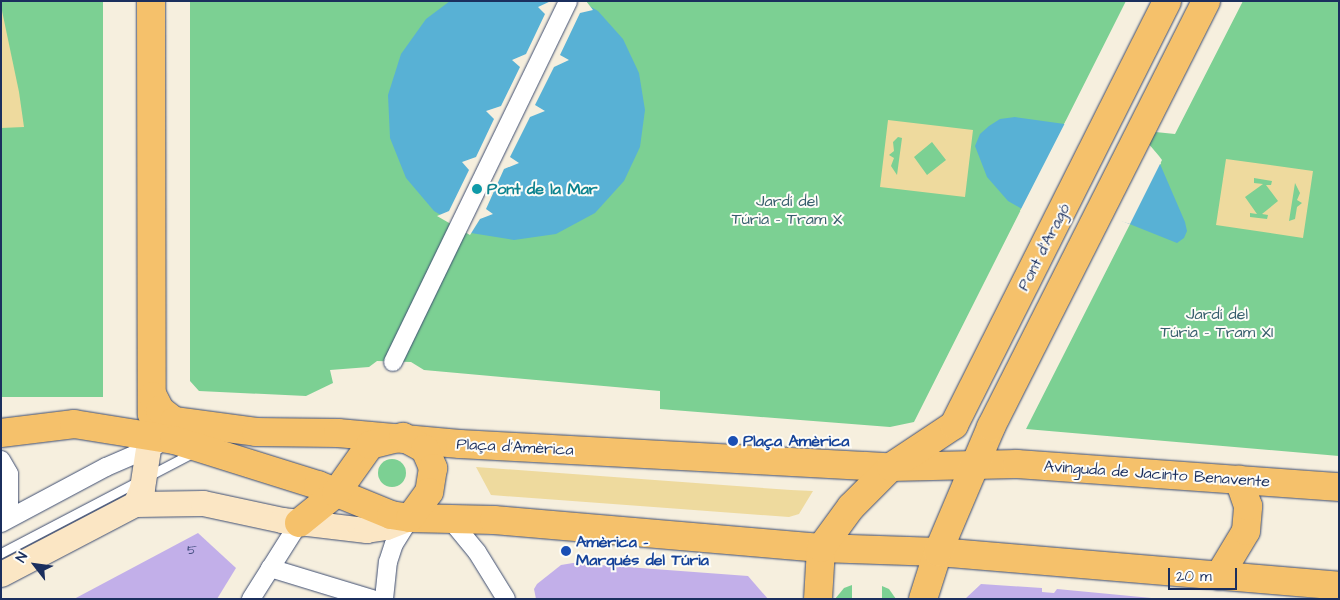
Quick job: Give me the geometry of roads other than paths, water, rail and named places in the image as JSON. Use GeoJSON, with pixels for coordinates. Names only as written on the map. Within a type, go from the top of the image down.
{"type":"FeatureCollection","features":[{"type":"Feature","properties":{"kind":"main road"},"geometry":{"type":"LineString","coordinates":[[151,1],[153,388],[158,441]]}},
{"type":"Feature","properties":{"kind":"main road","name":"Pont d'Aragó"},"geometry":{"type":"LineString","coordinates":[[891,467],[954,425],[1167,1]]}},
{"type":"Feature","properties":{"kind":"main road","name":"Pont d'Aragó"},"geometry":{"type":"LineString","coordinates":[[976,463],[991,427],[1206,1]]}},
{"type":"Feature","properties":{"kind":"main road","name":"Plaça d'Amèrica"},"geometry":{"type":"LineString","coordinates":[[153,388],[160,410],[174,421],[256,432],[403,437],[460,444],[891,467],[976,463]]}},
{"type":"Feature","properties":{"kind":"main road"},"geometry":{"type":"LineString","coordinates":[[1,433],[74,424],[158,441],[216,443],[390,515],[410,518],[449,518],[821,548],[938,552],[1339,586]]}},
{"type":"Feature","properties":{"kind":"main road"},"geometry":{"type":"LineString","coordinates":[[299,523],[336,493],[370,445],[403,437],[425,449],[433,468],[429,492],[410,518]]}},
{"type":"Feature","properties":{"kind":"main road"},"geometry":{"type":"LineString","coordinates":[[923,599],[938,552],[976,463]]}},
{"type":"Feature","properties":{"kind":"main road","name":"Avinguda de Jacinto Benavente"},"geometry":{"type":"LineString","coordinates":[[976,463],[1339,487]]}},
{"type":"Feature","properties":{"kind":"main road"},"geometry":{"type":"LineString","coordinates":[[818,599],[821,548],[851,508],[891,467]]}},
{"type":"Feature","properties":{"kind":"main road"},"geometry":{"type":"LineString","coordinates":[[1219,576],[1246,531],[1248,506],[1239,480]]}},
{"type":"Feature","properties":{"kind":"street"},"geometry":{"type":"LineString","coordinates":[[393,362],[568,1]]}},
{"type":"Feature","properties":{"kind":"street"},"geometry":{"type":"LineString","coordinates":[[1,522],[158,441],[256,432]]}},
{"type":"Feature","properties":{"kind":"street"},"geometry":{"type":"LineString","coordinates":[[135,504],[158,441]]}},
{"type":"Feature","properties":{"kind":"street"},"geometry":{"type":"LineString","coordinates":[[1,460],[9,474],[9,504],[1,522]]}},
{"type":"Feature","properties":{"kind":"street"},"geometry":{"type":"LineString","coordinates":[[1,574],[135,504],[203,503],[299,523],[366,530],[386,528],[410,518]]}},
{"type":"Feature","properties":{"kind":"street"},"geometry":{"type":"LineString","coordinates":[[384,599],[388,562],[410,518]]}},
{"type":"Feature","properties":{"kind":"street"},"geometry":{"type":"LineString","coordinates":[[449,518],[490,571],[506,599]]}},
{"type":"Feature","properties":{"kind":"street"},"geometry":{"type":"LineString","coordinates":[[251,599],[299,523]]}},
{"type":"Feature","properties":{"kind":"street"},"geometry":{"type":"LineString","coordinates":[[270,568],[372,599]]}},
{"type":"Feature","properties":{"kind":"lane"},"geometry":{"type":"LineString","coordinates":[[1,553],[144,477],[216,443],[256,432]]}},
{"type":"Feature","properties":{"kind":"water"},"geometry":{"type":"Polygon","coordinates":[[[450,1],[581,1],[598,11],[623,39],[639,73],[645,110],[640,147],[624,181],[595,213],[556,234],[514,240],[471,233],[434,211],[406,178],[390,138],[388,95],[401,54],[426,19],[450,1]]]}},
{"type":"Feature","properties":{"kind":"water"},"geometry":{"type":"Polygon","coordinates":[[[1015,117],[1079,126],[1157,157],[1185,222],[1187,231],[1184,238],[1177,243],[1077,203],[1022,209],[1008,201],[987,177],[975,146],[980,134],[989,126],[1000,119],[1015,117]]]}},
{"type":"Feature","properties":{"kind":"place","name":"Pont de la Mar"},"geometry":{"type":"Point","coordinates":[477,189]}},
{"type":"Feature","properties":{"kind":"place","name":"Plaça Amèrica"},"geometry":{"type":"Point","coordinates":[733,441]}},
{"type":"Feature","properties":{"kind":"place","name":"Amèrica - Marqués del Túria"},"geometry":{"type":"Point","coordinates":[566,551]}},
{"type":"Feature","properties":{"kind":"park label","name":"Jardí del Túria - Tram X"},"geometry":{"type":"Point","coordinates":[787,210]}},
{"type":"Feature","properties":{"kind":"park label","name":"Jardí del Túria - Tram XI"},"geometry":{"type":"Point","coordinates":[1217,323]}}]}
